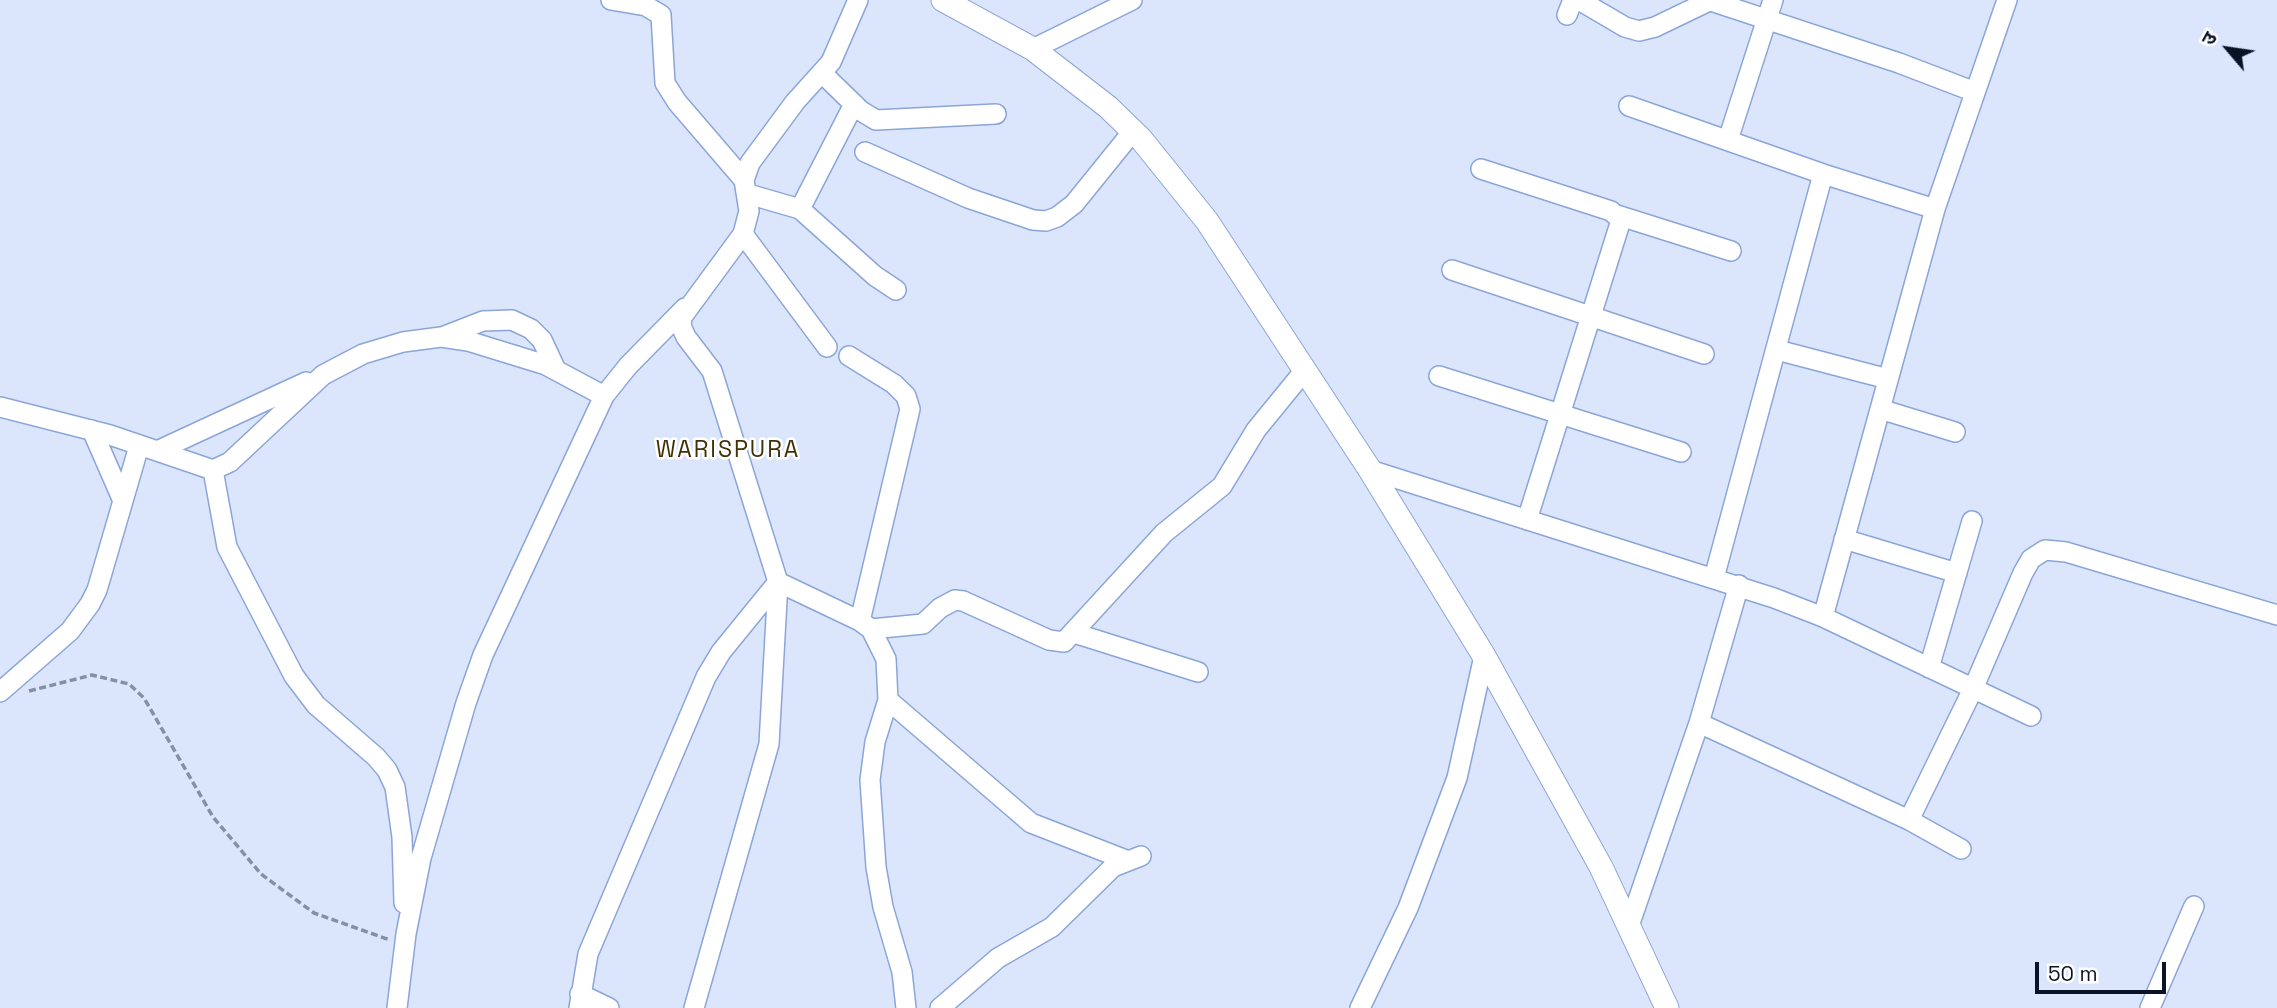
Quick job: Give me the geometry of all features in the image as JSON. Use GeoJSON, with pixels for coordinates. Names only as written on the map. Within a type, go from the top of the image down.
{"type":"FeatureCollection","features":[{"type":"Feature","properties":{"kind":"street"},"geometry":{"type":"LineString","coordinates":[[611,0],[646,6],[661,15],[665,83],[677,102],[746,187],[800,209],[875,276],[896,290]]}},
{"type":"Feature","properties":{"kind":"street"},"geometry":{"type":"LineString","coordinates":[[397,1008],[405,940],[421,858],[474,679],[604,396],[628,366],[686,308],[743,234],[749,211],[746,187],[750,163],[787,113],[823,74],[839,50],[858,0]]}},
{"type":"Feature","properties":{"kind":"street"},"geometry":{"type":"LineString","coordinates":[[943,0],[1033,49],[1108,107],[1133,131],[1207,221],[1370,470],[1484,656],[1562,793],[1667,1008]]}},
{"type":"Feature","properties":{"kind":"street"},"geometry":{"type":"LineString","coordinates":[[1033,49],[1132,0]]}},
{"type":"Feature","properties":{"kind":"street"},"geometry":{"type":"LineString","coordinates":[[1573,5],[1639,31],[1656,27],[1708,0],[1899,63],[1975,92]]}},
{"type":"Feature","properties":{"kind":"street"},"geometry":{"type":"LineString","coordinates":[[1728,140],[1773,0]]}},
{"type":"Feature","properties":{"kind":"street"},"geometry":{"type":"LineString","coordinates":[[1823,617],[1935,209],[2007,0]]}},
{"type":"Feature","properties":{"kind":"street"},"geometry":{"type":"LineString","coordinates":[[823,74],[854,104],[876,120],[996,114]]}},
{"type":"Feature","properties":{"kind":"street"},"geometry":{"type":"LineString","coordinates":[[800,209],[854,104]]}},
{"type":"Feature","properties":{"kind":"street"},"geometry":{"type":"LineString","coordinates":[[1629,106],[1823,174],[1935,209]]}},
{"type":"Feature","properties":{"kind":"street"},"geometry":{"type":"LineString","coordinates":[[865,152],[968,198],[1033,220],[1046,220],[1057,217],[1074,204],[1133,131]]}},
{"type":"Feature","properties":{"kind":"street"},"geometry":{"type":"LineString","coordinates":[[1481,169],[1731,251]]}},
{"type":"Feature","properties":{"kind":"street"},"geometry":{"type":"LineString","coordinates":[[1714,578],[1823,174]]}},
{"type":"Feature","properties":{"kind":"street"},"geometry":{"type":"LineString","coordinates":[[1527,520],[1621,227],[1617,215]]}},
{"type":"Feature","properties":{"kind":"street"},"geometry":{"type":"LineString","coordinates":[[743,234],[827,347]]}},
{"type":"Feature","properties":{"kind":"street"},"geometry":{"type":"LineString","coordinates":[[1452,270],[1704,354]]}},
{"type":"Feature","properties":{"kind":"street"},"geometry":{"type":"LineString","coordinates":[[686,308],[681,326],[712,371],[778,582],[769,744],[694,1008]]}},
{"type":"Feature","properties":{"kind":"street"},"geometry":{"type":"LineString","coordinates":[[0,692],[81,619],[97,590],[123,500],[148,449],[382,347],[441,337],[483,321],[512,320],[531,329],[542,340],[556,370]]}},
{"type":"Feature","properties":{"kind":"street"},"geometry":{"type":"LineString","coordinates":[[441,337],[535,360],[604,396]]}},
{"type":"Feature","properties":{"kind":"street"},"geometry":{"type":"LineString","coordinates":[[1777,350],[1888,379]]}},
{"type":"Feature","properties":{"kind":"street"},"geometry":{"type":"LineString","coordinates":[[849,356],[894,384],[906,396],[910,409],[865,625],[886,659],[888,700],[875,742],[870,780],[876,867],[883,907],[902,972],[906,1008]]}},
{"type":"Feature","properties":{"kind":"street"},"geometry":{"type":"LineString","coordinates":[[778,582],[865,625],[923,624],[940,608],[955,600],[964,601],[1055,642],[1064,642],[1164,533],[1222,486],[1256,430],[1305,370]]}},
{"type":"Feature","properties":{"kind":"street"},"geometry":{"type":"LineString","coordinates":[[0,407],[92,430],[213,470],[230,462],[323,374]]}},
{"type":"Feature","properties":{"kind":"street"},"geometry":{"type":"LineString","coordinates":[[1439,376],[1681,452]]}},
{"type":"Feature","properties":{"kind":"street"},"geometry":{"type":"LineString","coordinates":[[1880,409],[1955,432]]}},
{"type":"Feature","properties":{"kind":"street"},"geometry":{"type":"LineString","coordinates":[[92,430],[123,500]]}},
{"type":"Feature","properties":{"kind":"street"},"geometry":{"type":"LineString","coordinates":[[213,470],[227,547],[293,676],[316,705],[376,757],[387,770],[395,787],[402,837],[405,940]]}},
{"type":"Feature","properties":{"kind":"street"},"geometry":{"type":"LineString","coordinates":[[1370,470],[1739,585],[1823,617],[2031,716]]}},
{"type":"Feature","properties":{"kind":"street"},"geometry":{"type":"LineString","coordinates":[[1928,668],[1972,521]]}},
{"type":"Feature","properties":{"kind":"street"},"geometry":{"type":"LineString","coordinates":[[1844,539],[1957,573]]}},
{"type":"Feature","properties":{"kind":"street"},"geometry":{"type":"LineString","coordinates":[[1909,820],[1973,689],[2022,573],[2031,558],[2045,550],[2066,552],[2277,615]]}},
{"type":"Feature","properties":{"kind":"street"},"geometry":{"type":"LineString","coordinates":[[609,1008],[580,1001],[588,954],[706,677],[721,652],[778,582]]}},
{"type":"Feature","properties":{"kind":"street"},"geometry":{"type":"LineString","coordinates":[[1629,926],[1699,723],[1739,585]]}},
{"type":"Feature","properties":{"kind":"street"},"geometry":{"type":"LineString","coordinates":[[1074,633],[1198,672]]}},
{"type":"Feature","properties":{"kind":"street"},"geometry":{"type":"LineString","coordinates":[[1360,1008],[1408,908],[1457,778],[1484,656]]}},
{"type":"Feature","properties":{"kind":"street"},"geometry":{"type":"LineString","coordinates":[[888,700],[1031,823],[1133,858],[1101,876],[1052,927],[998,958],[940,1008]]}},
{"type":"Feature","properties":{"kind":"street"},"geometry":{"type":"LineString","coordinates":[[1699,723],[1909,820],[1961,849]]}},
{"type":"Feature","properties":{"kind":"street"},"geometry":{"type":"LineString","coordinates":[[2150,1008],[2194,906]]}},
{"type":"Feature","properties":{"kind":"path"},"geometry":{"type":"LineString","coordinates":[[24,692],[92,675],[129,684],[144,698],[213,817],[261,874],[314,913],[405,940]]}},
{"type":"Feature","properties":{"kind":"district","name":"WARISPURA"},"geometry":{"type":"Point","coordinates":[728,451]}}]}
